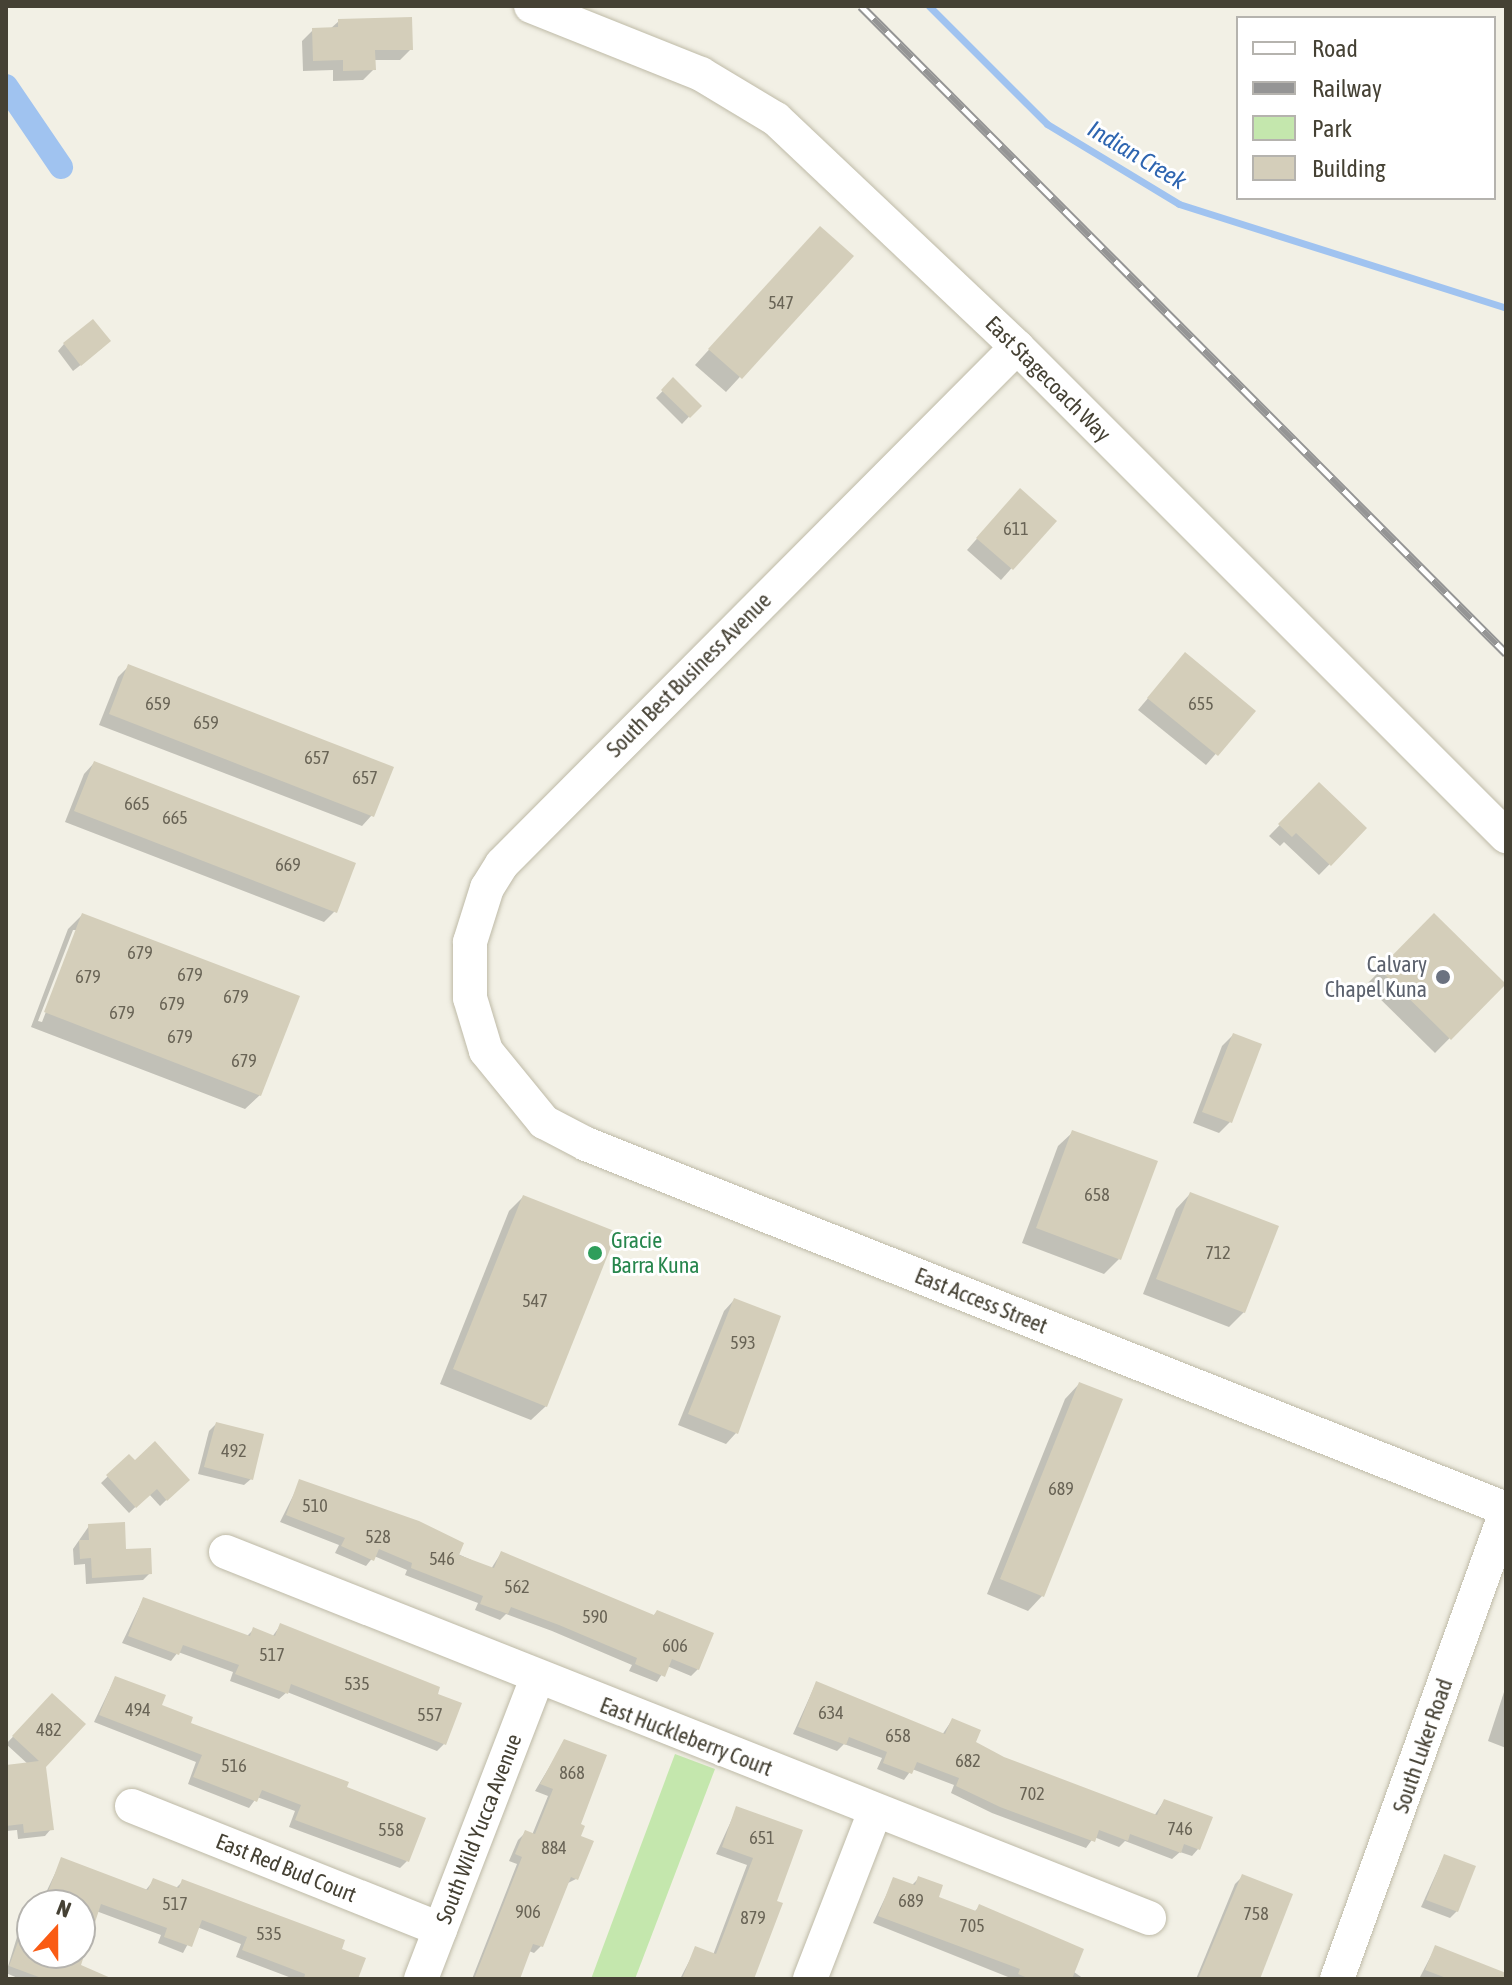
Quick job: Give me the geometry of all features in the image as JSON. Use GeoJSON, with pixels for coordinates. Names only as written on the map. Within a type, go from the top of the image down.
{"type":"FeatureCollection","features":[{"type":"Feature","properties":{"kind":"street","name":"East Stagecoach Way"},"geometry":{"type":"LineString","coordinates":[[531,6],[740,93],[776,119],[1017,347],[1506,836]]}},
{"type":"Feature","properties":{"kind":"street","name":"South Best Business Avenue"},"geometry":{"type":"LineString","coordinates":[[486,1051],[470,998],[469,956],[476,914],[502,864],[1017,347]]}},
{"type":"Feature","properties":{"kind":"street","name":"East Access Street"},"geometry":{"type":"LineString","coordinates":[[486,1051],[544,1122],[586,1144],[1506,1510]]}},
{"type":"Feature","properties":{"kind":"street","name":"South Luker Road"},"geometry":{"type":"LineString","coordinates":[[1337,1979],[1506,1510]]}},
{"type":"Feature","properties":{"kind":"street","name":"East Huckleberry Court"},"geometry":{"type":"LineString","coordinates":[[226,1552],[537,1679],[1149,1918]]}},
{"type":"Feature","properties":{"kind":"street","name":"South Wild Yucca Avenue"},"geometry":{"type":"LineString","coordinates":[[421,1979],[537,1679]]}},
{"type":"Feature","properties":{"kind":"street","name":"East Red Bud Court"},"geometry":{"type":"LineString","coordinates":[[132,1806],[440,1929]]}},
{"type":"Feature","properties":{"kind":"street"},"geometry":{"type":"LineString","coordinates":[[810,1979],[875,1811]]}},
{"type":"Feature","properties":{"kind":"green space"},"geometry":{"type":"Polygon","coordinates":[[[675,1754],[715,1769],[635,1979],[591,1979],[675,1754]]]}},
{"type":"Feature","properties":{"kind":"building"},"geometry":{"type":"Polygon","coordinates":[[[412,17],[413,50],[375,50],[376,70],[343,71],[343,60],[313,61],[312,28],[338,27],[338,19],[412,17]]]}},
{"type":"Feature","properties":{"kind":"building"},"geometry":{"type":"Polygon","coordinates":[[[820,226],[854,256],[742,379],[708,349],[820,226]]]}},
{"type":"Feature","properties":{"kind":"building"},"geometry":{"type":"Polygon","coordinates":[[[93,319],[111,341],[81,366],[63,343],[93,319]]]}},
{"type":"Feature","properties":{"kind":"building"},"geometry":{"type":"Polygon","coordinates":[[[673,377],[702,406],[690,418],[661,390],[673,377]]]}},
{"type":"Feature","properties":{"kind":"building"},"geometry":{"type":"Polygon","coordinates":[[[1020,488],[1057,521],[1013,570],[976,538],[1020,488]]]}},
{"type":"Feature","properties":{"kind":"building"},"geometry":{"type":"Polygon","coordinates":[[[1185,652],[1256,711],[1218,756],[1147,698],[1185,652]]]}},
{"type":"Feature","properties":{"kind":"building"},"geometry":{"type":"Polygon","coordinates":[[[128,664],[394,767],[374,817],[109,714],[128,664]]]}},
{"type":"Feature","properties":{"kind":"building"},"geometry":{"type":"Polygon","coordinates":[[[94,761],[356,863],[337,913],[74,811],[94,761]]]}},
{"type":"Feature","properties":{"kind":"building"},"geometry":{"type":"Polygon","coordinates":[[[1319,782],[1367,828],[1331,866],[1296,833],[1292,837],[1278,824],[1319,782]]]}},
{"type":"Feature","properties":{"kind":"building"},"geometry":{"type":"Polygon","coordinates":[[[82,913],[300,996],[261,1096],[44,1012],[82,913]]]}},
{"type":"Feature","properties":{"kind":"building","name":"Calvary Chapel Kuna"},"geometry":{"type":"Polygon","coordinates":[[[1434,913],[1506,984],[1451,1040],[1379,969],[1434,913]]]}},
{"type":"Feature","properties":{"kind":"building"},"geometry":{"type":"Polygon","coordinates":[[[1233,1033],[1262,1044],[1232,1123],[1202,1112],[1233,1033]]]}},
{"type":"Feature","properties":{"kind":"building"},"geometry":{"type":"Polygon","coordinates":[[[1072,1130],[1158,1161],[1121,1260],[1036,1228],[1072,1130]]]}},
{"type":"Feature","properties":{"kind":"building"},"geometry":{"type":"Polygon","coordinates":[[[1190,1192],[1279,1226],[1245,1313],[1156,1279],[1190,1192]]]}},
{"type":"Feature","properties":{"kind":"building"},"geometry":{"type":"Polygon","coordinates":[[[523,1195],[617,1232],[547,1407],[453,1369],[523,1195]]]}},
{"type":"Feature","properties":{"kind":"building"},"geometry":{"type":"Polygon","coordinates":[[[734,1298],[781,1316],[738,1434],[688,1414],[734,1298]]]}},
{"type":"Feature","properties":{"kind":"building"},"geometry":{"type":"Polygon","coordinates":[[[1079,1382],[1123,1399],[1044,1597],[1000,1579],[1079,1382]]]}},
{"type":"Feature","properties":{"kind":"building"},"geometry":{"type":"Polygon","coordinates":[[[216,1422],[264,1434],[253,1480],[204,1467],[216,1422]]]}},
{"type":"Feature","properties":{"kind":"building"},"geometry":{"type":"Polygon","coordinates":[[[155,1441],[190,1480],[167,1501],[157,1489],[136,1508],[106,1475],[129,1454],[135,1460],[155,1441]]]}},
{"type":"Feature","properties":{"kind":"building"},"geometry":{"type":"Polygon","coordinates":[[[299,1479],[419,1521],[464,1543],[459,1555],[494,1568],[501,1551],[654,1615],[657,1610],[714,1633],[699,1670],[672,1659],[665,1677],[635,1664],[637,1658],[559,1625],[511,1607],[508,1614],[480,1604],[483,1596],[411,1568],[412,1563],[379,1549],[374,1561],[341,1546],[345,1538],[286,1515],[299,1479]]]}},
{"type":"Feature","properties":{"kind":"building"},"geometry":{"type":"Polygon","coordinates":[[[125,1522],[126,1549],[151,1548],[152,1574],[92,1578],[91,1558],[80,1559],[79,1540],[89,1540],[88,1524],[125,1522]]]}},
{"type":"Feature","properties":{"kind":"building"},"geometry":{"type":"Polygon","coordinates":[[[143,1597],[250,1636],[253,1627],[275,1636],[280,1623],[440,1687],[438,1694],[462,1703],[446,1745],[291,1684],[288,1694],[235,1674],[239,1665],[183,1645],[179,1655],[128,1636],[143,1597]]]}},
{"type":"Feature","properties":{"kind":"building"},"geometry":{"type":"Polygon","coordinates":[[[115,1676],[166,1695],[162,1705],[193,1717],[191,1723],[349,1782],[347,1787],[426,1818],[409,1862],[295,1820],[301,1805],[262,1790],[257,1802],[193,1777],[202,1755],[99,1715],[115,1676]]]}},
{"type":"Feature","properties":{"kind":"building"},"geometry":{"type":"Polygon","coordinates":[[[816,1681],[945,1734],[952,1718],[981,1730],[976,1742],[1004,1757],[1157,1815],[1164,1799],[1213,1817],[1200,1850],[1184,1844],[1181,1853],[1130,1834],[1128,1841],[1099,1830],[1095,1842],[1000,1807],[956,1786],[959,1778],[917,1762],[912,1774],[883,1763],[887,1752],[849,1737],[846,1745],[798,1727],[816,1681]]]}},
{"type":"Feature","properties":{"kind":"building"},"geometry":{"type":"Polygon","coordinates":[[[52,1693],[86,1724],[46,1767],[54,1830],[24,1833],[23,1824],[6,1826],[6,1765],[39,1761],[12,1736],[52,1693]]]}},
{"type":"Feature","properties":{"kind":"building"},"geometry":{"type":"Polygon","coordinates":[[[564,1739],[607,1755],[581,1824],[585,1826],[581,1836],[594,1841],[578,1880],[571,1877],[543,1947],[533,1944],[520,1979],[474,1979],[522,1857],[515,1854],[525,1830],[535,1834],[553,1789],[540,1784],[564,1739]]]}},
{"type":"Feature","properties":{"kind":"building"},"geometry":{"type":"Polygon","coordinates":[[[736,1806],[803,1830],[777,1901],[783,1903],[754,1979],[682,1979],[695,1946],[716,1954],[753,1858],[722,1847],[736,1806]]]}},
{"type":"Feature","properties":{"kind":"building"},"geometry":{"type":"Polygon","coordinates":[[[1444,1854],[1476,1866],[1458,1912],[1426,1900],[1444,1854]]]}},
{"type":"Feature","properties":{"kind":"building"},"geometry":{"type":"Polygon","coordinates":[[[61,1857],[148,1890],[153,1878],[179,1888],[182,1879],[345,1940],[342,1949],[366,1958],[358,1979],[304,1979],[305,1974],[242,1950],[247,1937],[202,1920],[192,1947],[164,1937],[167,1928],[101,1904],[96,1919],[96,1889],[49,1889],[61,1857]]]}},
{"type":"Feature","properties":{"kind":"building"},"geometry":{"type":"Polygon","coordinates":[[[1242,1874],[1293,1894],[1260,1979],[1198,1979],[1242,1874]]]}},
{"type":"Feature","properties":{"kind":"building"},"geometry":{"type":"Polygon","coordinates":[[[918,1876],[943,1885],[939,1897],[976,1911],[979,1904],[1084,1949],[1072,1979],[1030,1979],[1018,1974],[1020,1969],[878,1916],[893,1877],[915,1885],[918,1876]]]}},
{"type":"Feature","properties":{"kind":"building"},"geometry":{"type":"Polygon","coordinates":[[[1435,1945],[1506,1973],[1506,1979],[1449,1979],[1425,1970],[1435,1945]]]}},
{"type":"Feature","properties":{"kind":"building"},"geometry":{"type":"Polygon","coordinates":[[[16,1947],[16,1969],[9,1966],[16,1947]]]}},
{"type":"Feature","properties":{"kind":"building"},"geometry":{"type":"Polygon","coordinates":[[[17,1969],[90,1969],[113,1979],[44,1979],[17,1969]]]}},
{"type":"Feature","properties":{"kind":"waterway","name":"Indian Creek"},"geometry":{"type":"LineString","coordinates":[[929,6],[1047,124],[1179,204],[1506,308]]}},
{"type":"Feature","properties":{"kind":"waterway"},"geometry":{"type":"LineString","coordinates":[[6,86],[61,167]]}},
{"type":"Feature","properties":{"kind":"railway"},"geometry":{"type":"LineString","coordinates":[[861,6],[1506,653]]}},
{"type":"Feature","properties":{"kind":"place","name":"Calvary Chapel Kuna"},"geometry":{"type":"Point","coordinates":[1443,977]}},
{"type":"Feature","properties":{"kind":"place","name":"Gracie Barra Kuna"},"geometry":{"type":"Point","coordinates":[595,1253]}}]}
